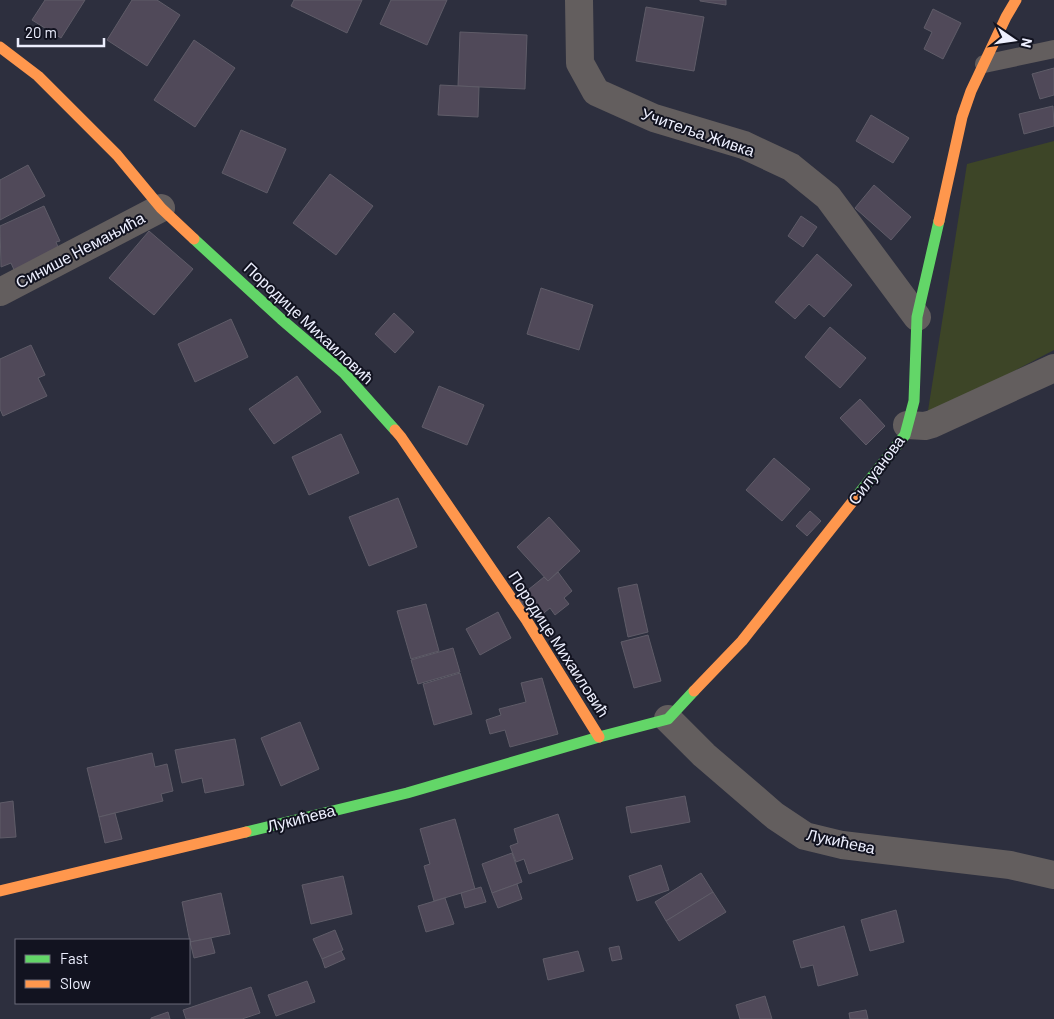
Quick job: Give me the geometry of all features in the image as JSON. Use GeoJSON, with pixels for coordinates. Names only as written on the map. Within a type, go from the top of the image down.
{"type":"FeatureCollection","features":[{"type":"Feature","properties":{"kind":"street","name":"Учитеља Живка"},"geometry":{"type":"LineString","coordinates":[[579,0],[580,63],[596,92],[654,118],[744,145],[790,167],[828,197],[917,317]]}},
{"type":"Feature","properties":{"kind":"street","name":"Силуанова"},"geometry":{"type":"LineString","coordinates":[[668,720],[742,641],[905,436],[914,401],[917,317],[962,116],[971,91],[1016,0]]}},
{"type":"Feature","properties":{"kind":"street","name":"Породице Михаиловић"},"geometry":{"type":"LineString","coordinates":[[0,47],[38,76],[117,155],[160,208],[281,319],[344,373],[401,437],[527,621],[599,737]]}},
{"type":"Feature","properties":{"kind":"street","name":"Синише Немањића"},"geometry":{"type":"LineString","coordinates":[[0,292],[160,208]]}},
{"type":"Feature","properties":{"kind":"street"},"geometry":{"type":"LineString","coordinates":[[908,425],[925,426],[932,424],[1054,368]]}},
{"type":"Feature","properties":{"kind":"street"},"geometry":{"type":"LineString","coordinates":[[599,737],[668,720]]}},
{"type":"Feature","properties":{"kind":"street","name":"Лукићева"},"geometry":{"type":"LineString","coordinates":[[668,720],[704,755],[775,816],[805,836],[842,845],[1010,865],[1054,875]]}},
{"type":"Feature","properties":{"kind":"street","name":"Лукићева"},"geometry":{"type":"LineString","coordinates":[[0,891],[407,792],[599,737]]}},
{"type":"Feature","properties":{"kind":"lane"},"geometry":{"type":"LineString","coordinates":[[984,64],[1054,49]]}},
{"type":"Feature","properties":{"kind":"green space"},"geometry":{"type":"Polygon","coordinates":[[[1054,141],[1054,350],[927,417],[967,164],[1054,141]]]}},
{"type":"Feature","properties":{"kind":"building"},"geometry":{"type":"Polygon","coordinates":[[[45,0],[85,0],[61,38],[32,20],[45,0]]]}},
{"type":"Feature","properties":{"kind":"building"},"geometry":{"type":"Polygon","coordinates":[[[132,0],[157,0],[180,15],[147,66],[107,40],[132,0]]]}},
{"type":"Feature","properties":{"kind":"building"},"geometry":{"type":"Polygon","coordinates":[[[294,0],[362,0],[347,33],[291,6],[294,0]]]}},
{"type":"Feature","properties":{"kind":"building"},"geometry":{"type":"Polygon","coordinates":[[[391,0],[447,0],[427,45],[380,24],[391,0]]]}},
{"type":"Feature","properties":{"kind":"building"},"geometry":{"type":"Polygon","coordinates":[[[726,0],[726,5],[700,1],[726,0]]]}},
{"type":"Feature","properties":{"kind":"building"},"geometry":{"type":"Polygon","coordinates":[[[646,7],[704,17],[694,71],[636,61],[646,7]]]}},
{"type":"Feature","properties":{"kind":"building"},"geometry":{"type":"Polygon","coordinates":[[[933,9],[961,23],[943,59],[924,49],[932,32],[924,28],[933,9]]]}},
{"type":"Feature","properties":{"kind":"building"},"geometry":{"type":"Polygon","coordinates":[[[460,32],[527,35],[525,89],[458,86],[460,32]]]}},
{"type":"Feature","properties":{"kind":"building"},"geometry":{"type":"Polygon","coordinates":[[[194,40],[235,68],[195,127],[154,100],[194,40]]]}},
{"type":"Feature","properties":{"kind":"building"},"geometry":{"type":"Polygon","coordinates":[[[1054,68],[1054,95],[1040,99],[1032,74],[1054,68]]]}},
{"type":"Feature","properties":{"kind":"building"},"geometry":{"type":"Polygon","coordinates":[[[440,85],[479,87],[478,117],[438,115],[440,85]]]}},
{"type":"Feature","properties":{"kind":"building"},"geometry":{"type":"Polygon","coordinates":[[[1053,106],[1054,126],[1024,134],[1019,114],[1053,106]]]}},
{"type":"Feature","properties":{"kind":"building"},"geometry":{"type":"Polygon","coordinates":[[[871,115],[909,138],[893,163],[856,141],[871,115]]]}},
{"type":"Feature","properties":{"kind":"building"},"geometry":{"type":"Polygon","coordinates":[[[241,130],[286,149],[267,193],[222,173],[241,130]]]}},
{"type":"Feature","properties":{"kind":"building"},"geometry":{"type":"Polygon","coordinates":[[[28,165],[45,196],[0,220],[0,180],[28,165]]]}},
{"type":"Feature","properties":{"kind":"building"},"geometry":{"type":"Polygon","coordinates":[[[330,174],[373,206],[336,255],[293,223],[330,174]]]}},
{"type":"Feature","properties":{"kind":"building"},"geometry":{"type":"Polygon","coordinates":[[[874,185],[911,217],[891,240],[855,208],[874,185]]]}},
{"type":"Feature","properties":{"kind":"building"},"geometry":{"type":"Polygon","coordinates":[[[44,206],[60,241],[56,242],[60,252],[15,272],[11,263],[1,267],[0,226],[44,206]]]}},
{"type":"Feature","properties":{"kind":"building"},"geometry":{"type":"Polygon","coordinates":[[[801,216],[817,227],[803,247],[788,236],[801,216]]]}},
{"type":"Feature","properties":{"kind":"building"},"geometry":{"type":"Polygon","coordinates":[[[149,231],[193,269],[154,315],[109,278],[149,231]]]}},
{"type":"Feature","properties":{"kind":"building"},"geometry":{"type":"Polygon","coordinates":[[[817,254],[852,285],[824,317],[809,304],[795,319],[775,302],[817,254]]]}},
{"type":"Feature","properties":{"kind":"building"},"geometry":{"type":"Polygon","coordinates":[[[541,288],[593,305],[579,350],[527,334],[541,288]]]}},
{"type":"Feature","properties":{"kind":"building"},"geometry":{"type":"Polygon","coordinates":[[[394,313],[414,332],[395,353],[375,334],[394,313]]]}},
{"type":"Feature","properties":{"kind":"building"},"geometry":{"type":"Polygon","coordinates":[[[231,319],[248,357],[195,382],[178,344],[231,319]]]}},
{"type":"Feature","properties":{"kind":"building"},"geometry":{"type":"Polygon","coordinates":[[[830,327],[866,358],[840,388],[805,357],[830,327]]]}},
{"type":"Feature","properties":{"kind":"building"},"geometry":{"type":"Polygon","coordinates":[[[31,345],[45,375],[38,378],[47,396],[3,416],[0,409],[0,359],[31,345]]]}},
{"type":"Feature","properties":{"kind":"building"},"geometry":{"type":"Polygon","coordinates":[[[297,376],[321,412],[274,444],[249,409],[297,376]]]}},
{"type":"Feature","properties":{"kind":"building"},"geometry":{"type":"Polygon","coordinates":[[[439,386],[484,405],[467,445],[422,427],[439,386]]]}},
{"type":"Feature","properties":{"kind":"building"},"geometry":{"type":"Polygon","coordinates":[[[860,399],[885,426],[866,445],[840,418],[860,399]]]}},
{"type":"Feature","properties":{"kind":"building"},"geometry":{"type":"Polygon","coordinates":[[[341,434],[359,473],[309,495],[292,457],[341,434]]]}},
{"type":"Feature","properties":{"kind":"building"},"geometry":{"type":"Polygon","coordinates":[[[774,458],[810,489],[782,521],[746,490],[774,458]]]}},
{"type":"Feature","properties":{"kind":"building"},"geometry":{"type":"Polygon","coordinates":[[[398,498],[417,547],[369,566],[349,517],[398,498]]]}},
{"type":"Feature","properties":{"kind":"building"},"geometry":{"type":"Polygon","coordinates":[[[810,511],[821,521],[807,536],[796,526],[810,511]]]}},
{"type":"Feature","properties":{"kind":"building"},"geometry":{"type":"Polygon","coordinates":[[[549,517],[580,551],[548,581],[517,547],[549,517]]]}},
{"type":"Feature","properties":{"kind":"building"},"geometry":{"type":"Polygon","coordinates":[[[558,572],[572,591],[564,598],[569,604],[555,615],[550,608],[535,620],[518,598],[544,577],[548,581],[558,572]]]}},
{"type":"Feature","properties":{"kind":"building"},"geometry":{"type":"Polygon","coordinates":[[[637,584],[648,632],[628,637],[618,588],[637,584]]]}},
{"type":"Feature","properties":{"kind":"building"},"geometry":{"type":"Polygon","coordinates":[[[426,604],[439,651],[411,659],[397,611],[426,604]]]}},
{"type":"Feature","properties":{"kind":"building"},"geometry":{"type":"Polygon","coordinates":[[[498,612],[511,638],[480,655],[466,629],[498,612]]]}},
{"type":"Feature","properties":{"kind":"building"},"geometry":{"type":"Polygon","coordinates":[[[648,635],[661,681],[634,688],[621,642],[648,635]]]}},
{"type":"Feature","properties":{"kind":"building"},"geometry":{"type":"Polygon","coordinates":[[[453,648],[460,672],[418,684],[411,660],[453,648]]]}},
{"type":"Feature","properties":{"kind":"building"},"geometry":{"type":"Polygon","coordinates":[[[460,673],[472,714],[434,725],[423,684],[460,673]]]}},
{"type":"Feature","properties":{"kind":"building"},"geometry":{"type":"Polygon","coordinates":[[[542,678],[558,734],[510,747],[505,730],[490,734],[486,720],[501,715],[499,709],[526,702],[521,683],[542,678]]]}},
{"type":"Feature","properties":{"kind":"building"},"geometry":{"type":"Polygon","coordinates":[[[300,722],[319,769],[281,786],[261,738],[300,722]]]}},
{"type":"Feature","properties":{"kind":"building"},"geometry":{"type":"Polygon","coordinates":[[[235,739],[244,785],[205,793],[202,778],[182,783],[175,750],[235,739]]]}},
{"type":"Feature","properties":{"kind":"building"},"geometry":{"type":"Polygon","coordinates":[[[152,753],[155,767],[167,764],[173,791],[161,794],[163,801],[99,817],[87,768],[152,753]]]}},
{"type":"Feature","properties":{"kind":"building"},"geometry":{"type":"Polygon","coordinates":[[[685,796],[690,822],[631,833],[626,807],[685,796]]]}},
{"type":"Feature","properties":{"kind":"building"},"geometry":{"type":"Polygon","coordinates":[[[13,801],[16,837],[0,838],[0,803],[13,801]]]}},
{"type":"Feature","properties":{"kind":"building"},"geometry":{"type":"Polygon","coordinates":[[[115,813],[122,839],[105,843],[99,817],[115,813]]]}},
{"type":"Feature","properties":{"kind":"building"},"geometry":{"type":"Polygon","coordinates":[[[558,814],[573,859],[529,874],[524,859],[516,862],[510,846],[518,843],[514,829],[558,814]]]}},
{"type":"Feature","properties":{"kind":"building"},"geometry":{"type":"Polygon","coordinates":[[[455,819],[475,889],[434,901],[424,866],[430,864],[420,829],[455,819]]]}},
{"type":"Feature","properties":{"kind":"building"},"geometry":{"type":"Polygon","coordinates":[[[512,853],[522,882],[492,893],[482,864],[512,853]]]}},
{"type":"Feature","properties":{"kind":"building"},"geometry":{"type":"Polygon","coordinates":[[[661,865],[669,890],[637,901],[629,876],[661,865]]]}},
{"type":"Feature","properties":{"kind":"building"},"geometry":{"type":"Polygon","coordinates":[[[701,873],[713,892],[666,921],[655,902],[701,873]]]}},
{"type":"Feature","properties":{"kind":"building"},"geometry":{"type":"Polygon","coordinates":[[[343,876],[352,914],[311,924],[302,885],[343,876]]]}},
{"type":"Feature","properties":{"kind":"building"},"geometry":{"type":"Polygon","coordinates":[[[517,884],[522,899],[498,908],[492,893],[517,884]]]}},
{"type":"Feature","properties":{"kind":"building"},"geometry":{"type":"Polygon","coordinates":[[[481,887],[486,902],[465,908],[461,893],[481,887]]]}},
{"type":"Feature","properties":{"kind":"building"},"geometry":{"type":"Polygon","coordinates":[[[713,892],[726,912],[679,941],[666,921],[713,892]]]}},
{"type":"Feature","properties":{"kind":"building"},"geometry":{"type":"Polygon","coordinates":[[[221,893],[230,934],[190,942],[182,902],[221,893]]]}},
{"type":"Feature","properties":{"kind":"building"},"geometry":{"type":"Polygon","coordinates":[[[445,898],[454,924],[426,932],[418,906],[445,898]]]}},
{"type":"Feature","properties":{"kind":"building"},"geometry":{"type":"Polygon","coordinates":[[[896,910],[904,942],[870,951],[861,920],[896,910]]]}},
{"type":"Feature","properties":{"kind":"building"},"geometry":{"type":"Polygon","coordinates":[[[844,926],[858,975],[818,986],[813,965],[801,968],[793,941],[844,926]]]}},
{"type":"Feature","properties":{"kind":"building"},"geometry":{"type":"Polygon","coordinates":[[[335,930],[343,950],[322,959],[313,939],[335,930]]]}},
{"type":"Feature","properties":{"kind":"building"},"geometry":{"type":"Polygon","coordinates":[[[211,938],[215,953],[194,958],[190,942],[211,938]]]}},
{"type":"Feature","properties":{"kind":"building"},"geometry":{"type":"Polygon","coordinates":[[[619,946],[622,959],[612,961],[609,948],[619,946]]]}},
{"type":"Feature","properties":{"kind":"building"},"geometry":{"type":"Polygon","coordinates":[[[341,951],[345,959],[325,968],[322,959],[341,951]]]}},
{"type":"Feature","properties":{"kind":"building"},"geometry":{"type":"Polygon","coordinates":[[[578,951],[584,971],[548,980],[543,959],[578,951]]]}},
{"type":"Feature","properties":{"kind":"building"},"geometry":{"type":"Polygon","coordinates":[[[307,981],[315,1002],[276,1016],[268,995],[307,981]]]}},
{"type":"Feature","properties":{"kind":"building"},"geometry":{"type":"Polygon","coordinates":[[[251,987],[260,1013],[242,1019],[186,1019],[183,1010],[251,987]]]}},
{"type":"Feature","properties":{"kind":"building"},"geometry":{"type":"Polygon","coordinates":[[[765,996],[772,1019],[740,1019],[736,1005],[765,996]]]}},
{"type":"Feature","properties":{"kind":"building"},"geometry":{"type":"Polygon","coordinates":[[[866,1010],[868,1019],[850,1019],[849,1013],[866,1010]]]}},
{"type":"Feature","properties":{"kind":"building"},"geometry":{"type":"Polygon","coordinates":[[[168,1012],[170,1019],[151,1019],[151,1018],[168,1012]]]}},
{"type":"Feature","properties":{"kind":"traffic: fast"},"geometry":{"type":"LineString","coordinates":[[857,496],[905,435],[914,401],[917,317],[939,221]]}},
{"type":"Feature","properties":{"kind":"traffic: fast"},"geometry":{"type":"LineString","coordinates":[[194,239],[281,319],[344,373],[395,430]]}},
{"type":"Feature","properties":{"kind":"traffic: fast"},"geometry":{"type":"LineString","coordinates":[[246,832],[407,793],[599,737],[668,719],[694,691]]}},
{"type":"Feature","properties":{"kind":"traffic: slow"},"geometry":{"type":"LineString","coordinates":[[939,221],[962,117],[971,91],[1016,0]]}},
{"type":"Feature","properties":{"kind":"traffic: slow"},"geometry":{"type":"LineString","coordinates":[[0,47],[38,76],[117,155],[161,208],[194,239]]}},
{"type":"Feature","properties":{"kind":"traffic: slow"},"geometry":{"type":"LineString","coordinates":[[395,430],[527,621],[599,737]]}},
{"type":"Feature","properties":{"kind":"traffic: slow"},"geometry":{"type":"LineString","coordinates":[[694,691],[742,641],[857,496]]}},
{"type":"Feature","properties":{"kind":"traffic: slow"},"geometry":{"type":"LineString","coordinates":[[0,891],[246,832]]}}]}
